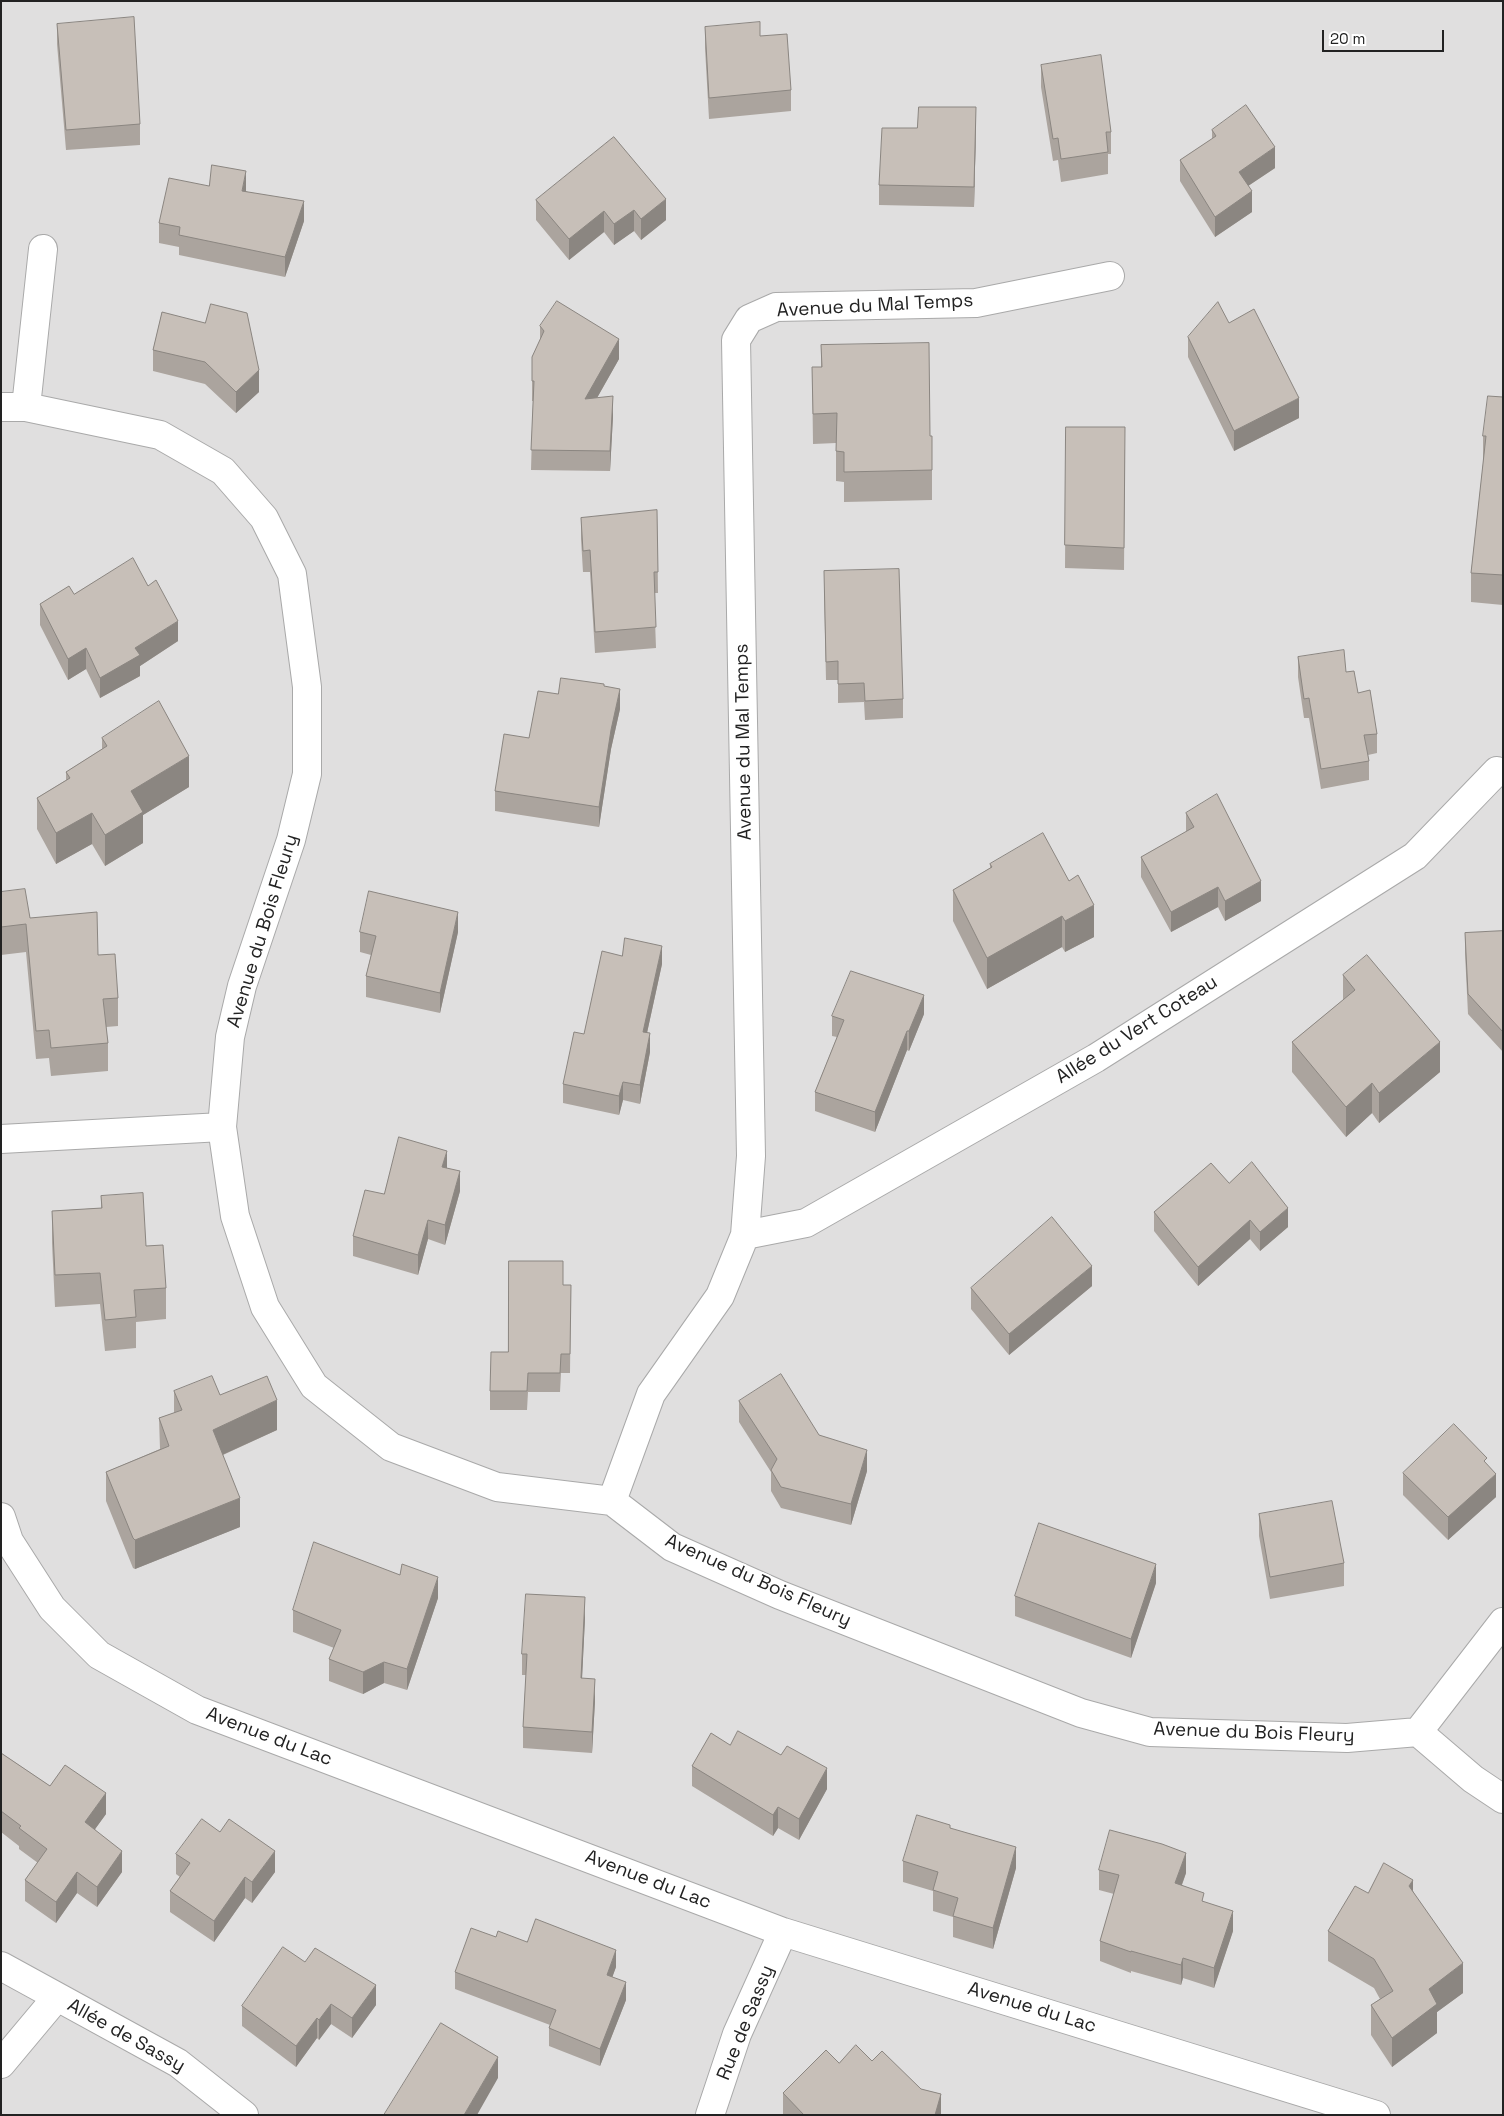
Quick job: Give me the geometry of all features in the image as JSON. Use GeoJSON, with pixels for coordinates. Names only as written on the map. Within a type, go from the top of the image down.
{"type":"FeatureCollection","features":[{"type":"Feature","properties":{"kind":"street"},"geometry":{"type":"LineString","coordinates":[[14,407],[42,249]]}},
{"type":"Feature","properties":{"kind":"street","name":"Avenue du Mal Temps"},"geometry":{"type":"LineString","coordinates":[[612,1501],[651,1394],[720,1296],[745,1235],[751,1156],[736,340],[749,319],[776,307],[976,303],[1110,276]]}},
{"type":"Feature","properties":{"kind":"street","name":"Avenue du Bois Fleury"},"geometry":{"type":"LineString","coordinates":[[14,407],[160,435],[223,471],[264,518],[292,574],[307,687],[307,774],[291,840],[242,986],[230,1037],[222,1127],[235,1216],[265,1307],[314,1386],[392,1447],[497,1487],[612,1501],[672,1547],[780,1595],[1081,1713],[1150,1732],[1348,1738],[1418,1732]]}},
{"type":"Feature","properties":{"kind":"street","name":"Allée du Vert Coteau"},"geometry":{"type":"LineString","coordinates":[[745,1235],[806,1223],[1096,1058],[1414,856],[1497,771]]}},
{"type":"Feature","properties":{"kind":"street"},"geometry":{"type":"LineString","coordinates":[[1,1139],[222,1127]]}},
{"type":"Feature","properties":{"kind":"street","name":"Avenue du Lac"},"geometry":{"type":"LineString","coordinates":[[1,1517],[9,1541],[52,1608],[99,1655],[197,1710],[783,1932],[1376,2115]]}},
{"type":"Feature","properties":{"kind":"street"},"geometry":{"type":"LineString","coordinates":[[1503,1622],[1418,1732],[1473,1779],[1503,1799]]}},
{"type":"Feature","properties":{"kind":"street","name":"Rue de Sassy"},"geometry":{"type":"LineString","coordinates":[[710,2115],[737,2034],[783,1932]]}},
{"type":"Feature","properties":{"kind":"street","name":"Allée de Sassy"},"geometry":{"type":"LineString","coordinates":[[1,1966],[178,2063],[244,2115]]}},
{"type":"Feature","properties":{"kind":"street"},"geometry":{"type":"LineString","coordinates":[[1,2064],[57,1998]]}},
{"type":"Feature","properties":{"kind":"shaded area"},"geometry":{"type":"Polygon","coordinates":[[[1,1],[1503,1],[1503,2115],[1,2115],[1,1]]]}},
{"type":"Feature","properties":{"kind":"building"},"geometry":{"type":"Polygon","coordinates":[[[134,17],[140,124],[66,130],[57,24],[134,17]]]}},
{"type":"Feature","properties":{"kind":"building"},"geometry":{"type":"Polygon","coordinates":[[[760,22],[760,36],[787,34],[791,90],[709,98],[705,27],[760,22]]]}},
{"type":"Feature","properties":{"kind":"building"},"geometry":{"type":"Polygon","coordinates":[[[1101,55],[1111,132],[1106,132],[1108,152],[1061,159],[1058,138],[1053,139],[1041,65],[1101,55]]]}},
{"type":"Feature","properties":{"kind":"building"},"geometry":{"type":"Polygon","coordinates":[[[1246,105],[1275,147],[1239,172],[1252,191],[1215,217],[1180,160],[1216,136],[1212,130],[1246,105]]]}},
{"type":"Feature","properties":{"kind":"building"},"geometry":{"type":"Polygon","coordinates":[[[919,107],[976,107],[974,187],[879,185],[882,128],[917,128],[919,107]]]}},
{"type":"Feature","properties":{"kind":"building"},"geometry":{"type":"Polygon","coordinates":[[[614,137],[666,199],[641,219],[634,210],[614,224],[604,211],[569,239],[536,200],[614,137]]]}},
{"type":"Feature","properties":{"kind":"building"},"geometry":{"type":"Polygon","coordinates":[[[212,165],[246,171],[242,191],[304,201],[285,257],[179,235],[180,227],[159,223],[169,178],[209,186],[212,165]]]}},
{"type":"Feature","properties":{"kind":"building"},"geometry":{"type":"Polygon","coordinates":[[[557,301],[619,339],[585,399],[613,396],[610,451],[531,450],[534,381],[532,381],[532,357],[544,331],[540,326],[557,301]]]}},
{"type":"Feature","properties":{"kind":"building"},"geometry":{"type":"Polygon","coordinates":[[[1218,302],[1229,323],[1254,309],[1299,398],[1234,431],[1188,337],[1218,302]]]}},
{"type":"Feature","properties":{"kind":"building"},"geometry":{"type":"Polygon","coordinates":[[[211,304],[247,313],[259,370],[236,392],[205,362],[153,350],[162,312],[205,323],[211,304]]]}},
{"type":"Feature","properties":{"kind":"building"},"geometry":{"type":"Polygon","coordinates":[[[929,343],[932,470],[844,472],[844,452],[836,451],[837,413],[813,414],[812,367],[822,367],[821,345],[929,343]]]}},
{"type":"Feature","properties":{"kind":"building"},"geometry":{"type":"Polygon","coordinates":[[[1488,396],[1503,397],[1503,575],[1471,573],[1486,436],[1483,436],[1488,396]]]}},
{"type":"Feature","properties":{"kind":"building"},"geometry":{"type":"Polygon","coordinates":[[[1066,427],[1125,427],[1124,548],[1065,545],[1066,427]]]}},
{"type":"Feature","properties":{"kind":"building"},"geometry":{"type":"Polygon","coordinates":[[[657,510],[658,572],[654,572],[656,627],[595,632],[590,550],[583,551],[581,518],[657,510]]]}},
{"type":"Feature","properties":{"kind":"building"},"geometry":{"type":"Polygon","coordinates":[[[133,558],[148,586],[156,580],[178,621],[135,648],[140,655],[100,678],[86,648],[68,659],[40,604],[69,586],[74,594],[133,558]]]}},
{"type":"Feature","properties":{"kind":"building"},"geometry":{"type":"Polygon","coordinates":[[[899,569],[903,699],[865,701],[864,683],[838,684],[838,661],[826,662],[824,571],[899,569]]]}},
{"type":"Feature","properties":{"kind":"building"},"geometry":{"type":"Polygon","coordinates":[[[1344,650],[1346,672],[1354,671],[1358,693],[1370,690],[1377,734],[1364,735],[1369,761],[1321,769],[1309,698],[1304,699],[1298,657],[1344,650]]]}},
{"type":"Feature","properties":{"kind":"building"},"geometry":{"type":"Polygon","coordinates":[[[561,678],[604,684],[604,686],[620,689],[611,730],[599,807],[495,791],[504,734],[529,738],[538,691],[558,694],[561,678]]]}},
{"type":"Feature","properties":{"kind":"building"},"geometry":{"type":"Polygon","coordinates":[[[159,701],[189,756],[131,791],[143,812],[105,835],[92,813],[56,833],[37,798],[70,778],[66,772],[107,746],[102,738],[159,701]]]}},
{"type":"Feature","properties":{"kind":"building"},"geometry":{"type":"Polygon","coordinates":[[[1217,794],[1261,881],[1225,901],[1218,887],[1171,912],[1141,857],[1194,827],[1186,813],[1217,794]]]}},
{"type":"Feature","properties":{"kind":"building"},"geometry":{"type":"Polygon","coordinates":[[[1043,833],[1069,881],[1078,875],[1094,905],[1065,921],[1062,916],[987,958],[953,890],[992,867],[990,864],[1043,833]]]}},
{"type":"Feature","properties":{"kind":"building"},"geometry":{"type":"Polygon","coordinates":[[[25,889],[30,918],[97,912],[98,955],[115,954],[118,998],[103,999],[108,1043],[51,1048],[49,1030],[36,1031],[26,924],[1,927],[1,892],[25,889]]]}},
{"type":"Feature","properties":{"kind":"building"},"geometry":{"type":"Polygon","coordinates":[[[369,891],[458,912],[440,993],[366,976],[376,936],[360,932],[369,891]]]}},
{"type":"Feature","properties":{"kind":"building"},"geometry":{"type":"Polygon","coordinates":[[[1503,931],[1503,1032],[1468,994],[1465,933],[1503,931]]]}},
{"type":"Feature","properties":{"kind":"building"},"geometry":{"type":"Polygon","coordinates":[[[625,938],[662,946],[643,1032],[650,1033],[640,1085],[623,1082],[619,1096],[563,1084],[574,1032],[584,1034],[602,951],[622,956],[625,938]]]}},
{"type":"Feature","properties":{"kind":"building"},"geometry":{"type":"Polygon","coordinates":[[[1367,955],[1440,1042],[1379,1093],[1372,1083],[1346,1107],[1292,1042],[1355,990],[1343,975],[1367,955]]]}},
{"type":"Feature","properties":{"kind":"building"},"geometry":{"type":"Polygon","coordinates":[[[851,971],[924,995],[909,1031],[907,1031],[875,1112],[815,1092],[844,1020],[832,1016],[851,971]]]}},
{"type":"Feature","properties":{"kind":"building"},"geometry":{"type":"Polygon","coordinates":[[[399,1137],[447,1151],[442,1167],[460,1171],[445,1225],[428,1220],[418,1255],[353,1236],[365,1190],[384,1194],[399,1137]]]}},
{"type":"Feature","properties":{"kind":"building"},"geometry":{"type":"Polygon","coordinates":[[[1252,1162],[1288,1208],[1260,1232],[1250,1220],[1198,1267],[1154,1212],[1211,1163],[1229,1183],[1252,1162]]]}},
{"type":"Feature","properties":{"kind":"building"},"geometry":{"type":"Polygon","coordinates":[[[143,1193],[146,1246],[163,1245],[166,1288],[134,1290],[136,1317],[105,1320],[100,1273],[55,1275],[52,1211],[102,1208],[101,1196],[143,1193]]]}},
{"type":"Feature","properties":{"kind":"building"},"geometry":{"type":"Polygon","coordinates":[[[1052,1217],[1092,1266],[1009,1334],[971,1288],[1052,1217]]]}},
{"type":"Feature","properties":{"kind":"building"},"geometry":{"type":"Polygon","coordinates":[[[509,1261],[563,1261],[563,1285],[571,1285],[570,1354],[561,1354],[560,1373],[528,1373],[527,1391],[490,1391],[491,1352],[508,1352],[509,1261]]]}},
{"type":"Feature","properties":{"kind":"building"},"geometry":{"type":"Polygon","coordinates":[[[781,1374],[819,1435],[867,1450],[851,1504],[781,1487],[771,1470],[777,1459],[739,1401],[781,1374]]]}},
{"type":"Feature","properties":{"kind":"building"},"geometry":{"type":"Polygon","coordinates":[[[212,1376],[220,1395],[267,1376],[277,1400],[213,1430],[240,1498],[135,1540],[106,1472],[169,1446],[159,1418],[182,1410],[174,1391],[212,1376]]]}},
{"type":"Feature","properties":{"kind":"building"},"geometry":{"type":"Polygon","coordinates":[[[1454,1424],[1487,1458],[1484,1461],[1496,1474],[1448,1517],[1403,1473],[1454,1424]]]}},
{"type":"Feature","properties":{"kind":"building"},"geometry":{"type":"Polygon","coordinates":[[[1332,1501],[1344,1563],[1270,1577],[1259,1514],[1332,1501]]]}},
{"type":"Feature","properties":{"kind":"building"},"geometry":{"type":"Polygon","coordinates":[[[1039,1523],[1156,1564],[1131,1639],[1015,1596],[1039,1523]]]}},
{"type":"Feature","properties":{"kind":"building"},"geometry":{"type":"Polygon","coordinates":[[[314,1542],[400,1575],[402,1564],[438,1577],[407,1669],[384,1662],[363,1672],[329,1659],[341,1630],[293,1610],[314,1542]]]}},
{"type":"Feature","properties":{"kind":"building"},"geometry":{"type":"Polygon","coordinates":[[[526,1594],[585,1597],[581,1678],[595,1679],[592,1732],[523,1727],[527,1654],[522,1654],[526,1594]]]}},
{"type":"Feature","properties":{"kind":"building"},"geometry":{"type":"Polygon","coordinates":[[[738,1731],[781,1755],[787,1746],[827,1768],[799,1819],[778,1807],[773,1815],[692,1766],[711,1733],[730,1745],[738,1731]]]}},
{"type":"Feature","properties":{"kind":"building"},"geometry":{"type":"Polygon","coordinates":[[[1,1753],[50,1786],[65,1765],[106,1793],[85,1822],[122,1851],[97,1887],[77,1872],[56,1902],[25,1880],[47,1849],[19,1828],[21,1826],[1,1811],[1,1753]]]}},
{"type":"Feature","properties":{"kind":"building"},"geometry":{"type":"Polygon","coordinates":[[[917,1815],[950,1825],[950,1828],[1016,1847],[993,1928],[953,1916],[958,1898],[933,1890],[938,1872],[903,1861],[917,1815]]]}},
{"type":"Feature","properties":{"kind":"building"},"geometry":{"type":"Polygon","coordinates":[[[202,1819],[220,1832],[229,1819],[275,1851],[252,1882],[245,1877],[214,1921],[170,1891],[190,1863],[176,1854],[202,1819]]]}},
{"type":"Feature","properties":{"kind":"building"},"geometry":{"type":"Polygon","coordinates":[[[1110,1830],[1162,1844],[1186,1853],[1175,1883],[1204,1893],[1202,1901],[1233,1911],[1214,1968],[1183,1958],[1181,1965],[1131,1952],[1100,1941],[1119,1875],[1099,1870],[1110,1830]]]}},
{"type":"Feature","properties":{"kind":"building"},"geometry":{"type":"Polygon","coordinates":[[[1384,1863],[1413,1880],[1409,1886],[1463,1963],[1429,1989],[1437,2004],[1392,2038],[1371,2005],[1393,1991],[1374,1959],[1328,1931],[1355,1886],[1368,1893],[1384,1863]]]}},
{"type":"Feature","properties":{"kind":"building"},"geometry":{"type":"Polygon","coordinates":[[[536,1919],[616,1950],[607,1975],[626,1982],[600,2049],[549,2028],[556,2010],[455,1972],[471,1928],[496,1937],[498,1931],[527,1942],[536,1919]]]}},
{"type":"Feature","properties":{"kind":"building"},"geometry":{"type":"Polygon","coordinates":[[[283,1947],[305,1962],[315,1948],[376,1985],[352,2018],[331,2004],[319,2020],[317,2018],[296,2046],[242,2006],[283,1947]]]}},
{"type":"Feature","properties":{"kind":"building"},"geometry":{"type":"Polygon","coordinates":[[[441,2023],[498,2057],[464,2115],[384,2115],[441,2023]]]}},
{"type":"Feature","properties":{"kind":"building"},"geometry":{"type":"Polygon","coordinates":[[[856,2045],[872,2061],[882,2051],[921,2089],[941,2094],[935,2115],[804,2115],[783,2093],[826,2050],[839,2063],[856,2045]]]}}]}
